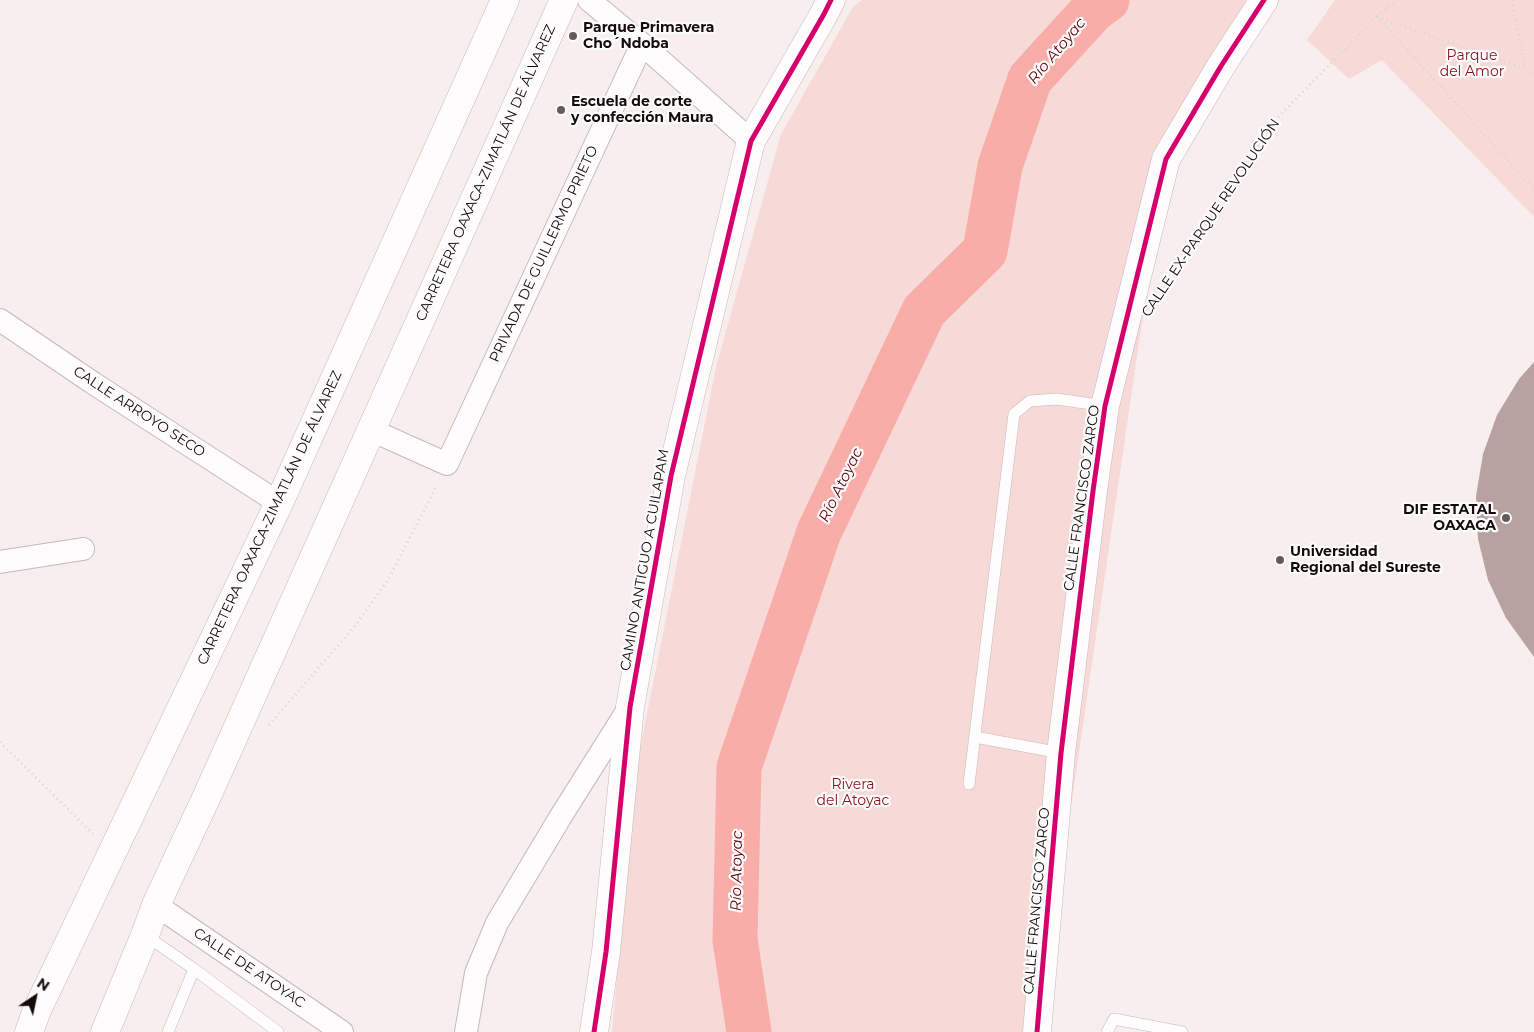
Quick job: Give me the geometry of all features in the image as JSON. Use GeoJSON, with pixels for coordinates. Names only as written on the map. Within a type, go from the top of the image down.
{"type":"FeatureCollection","features":[{"type":"Feature","properties":{"kind":"main road","name":"CARRETERA OAXACA-ZIMATLÁN DE ÁLVAREZ"},"geometry":{"type":"LineString","coordinates":[[29,1032],[37,1010],[280,503],[505,0]]}},
{"type":"Feature","properties":{"kind":"main road","name":"CARRETERA OAXACA-ZIMATLÁN DE ÁLVAREZ"},"geometry":{"type":"LineString","coordinates":[[105,1032],[156,905],[207,796],[564,0]]}},
{"type":"Feature","properties":{"kind":"main road","name":"CALLE FRANCISCO ZARCO"},"geometry":{"type":"LineString","coordinates":[[1037,1032],[1061,753],[1105,406],[1166,159],[1221,66],[1264,0]]}},
{"type":"Feature","properties":{"kind":"main road","name":"CAMINO ANTIGUO A CUILAPAM"},"geometry":{"type":"LineString","coordinates":[[594,1032],[606,952],[630,706],[671,476],[751,141],[833,5]]}},
{"type":"Feature","properties":{"kind":"street"},"geometry":{"type":"LineString","coordinates":[[589,0],[642,44],[751,141]]}},
{"type":"Feature","properties":{"kind":"street","name":"PRIVADA DE GUILLERMO PRIETO"},"geometry":{"type":"LineString","coordinates":[[447,464],[642,44]]}},
{"type":"Feature","properties":{"kind":"street","name":"CALLE ARROYO SECO"},"geometry":{"type":"LineString","coordinates":[[0,320],[93,383],[280,503]]}},
{"type":"Feature","properties":{"kind":"street"},"geometry":{"type":"LineString","coordinates":[[371,430],[447,464]]}},
{"type":"Feature","properties":{"kind":"street"},"geometry":{"type":"LineString","coordinates":[[0,562],[83,549]]}},
{"type":"Feature","properties":{"kind":"street"},"geometry":{"type":"LineString","coordinates":[[466,1032],[476,973],[497,923],[630,706]]}},
{"type":"Feature","properties":{"kind":"street","name":"CALLE DE ATOYAC"},"geometry":{"type":"LineString","coordinates":[[156,905],[342,1032]]}},
{"type":"Feature","properties":{"kind":"lane"},"geometry":{"type":"LineString","coordinates":[[969,784],[1014,414],[1030,401],[1057,398],[1105,406]]}},
{"type":"Feature","properties":{"kind":"lane"},"geometry":{"type":"LineString","coordinates":[[975,737],[1061,753]]}},
{"type":"Feature","properties":{"kind":"lane"},"geometry":{"type":"LineString","coordinates":[[145,935],[278,1032]]}},
{"type":"Feature","properties":{"kind":"lane"},"geometry":{"type":"LineString","coordinates":[[168,1032],[194,969]]}},
{"type":"Feature","properties":{"kind":"lane"},"geometry":{"type":"LineString","coordinates":[[1107,1032],[1114,1019],[1182,1032]]}},
{"type":"Feature","properties":{"kind":"path"},"geometry":{"type":"LineString","coordinates":[[1512,0],[1526,69]]}},
{"type":"Feature","properties":{"kind":"path"},"geometry":{"type":"LineString","coordinates":[[1377,17],[1526,69],[1534,74]]}},
{"type":"Feature","properties":{"kind":"path"},"geometry":{"type":"LineString","coordinates":[[1377,17],[1534,189]]}},
{"type":"Feature","properties":{"kind":"path"},"geometry":{"type":"LineString","coordinates":[[265,730],[355,626],[388,580],[447,464]]}},
{"type":"Feature","properties":{"kind":"path"},"geometry":{"type":"LineString","coordinates":[[0,742],[113,854]]}},
{"type":"Feature","properties":{"kind":"green space","name":"Rivera del Atoyac"},"geometry":{"type":"Polygon","coordinates":[[[862,0],[1266,0],[1166,159],[1038,1032],[612,1032],[636,769],[716,367],[781,134],[853,7],[862,0]]]}},
{"type":"Feature","properties":{"kind":"green space","name":"Parque del Amor"},"geometry":{"type":"Polygon","coordinates":[[[1335,0],[1534,0],[1534,217],[1382,60],[1349,79],[1307,40],[1335,0]]]}},
{"type":"Feature","properties":{"kind":"building","name":"DIF ESTATAL OAXACA"},"geometry":{"type":"Polygon","coordinates":[[[1534,362],[1534,657],[1506,618],[1488,580],[1478,539],[1476,496],[1483,454],[1497,415],[1519,379],[1534,362]]]}},
{"type":"Feature","properties":{"kind":"waterway","name":"Río Atoyac"},"geometry":{"type":"LineString","coordinates":[[749,1032],[735,940],[739,767],[819,532],[924,311],[985,251],[1000,166],[1030,79],[1093,10],[1107,0]]}},
{"type":"Feature","properties":{"kind":"cycle path"},"geometry":{"type":"LineString","coordinates":[[594,1032],[606,952],[630,707],[671,476],[751,141],[831,0]]}},
{"type":"Feature","properties":{"kind":"cycle path","name":"CALLE EX-PARQUE REVOLUCIÓN"},"geometry":{"type":"LineString","coordinates":[[1037,1032],[1061,753],[1105,406],[1166,159],[1221,66],[1264,0]]}},
{"type":"Feature","properties":{"kind":"place","name":"Parque Primavera Cho´Ndoba"},"geometry":{"type":"Point","coordinates":[573,36]}},
{"type":"Feature","properties":{"kind":"place","name":"Escuela de corte y confección Maura"},"geometry":{"type":"Point","coordinates":[561,110]}},
{"type":"Feature","properties":{"kind":"place","name":"DIF ESTATAL OAXACA"},"geometry":{"type":"Point","coordinates":[1506,518]}},
{"type":"Feature","properties":{"kind":"place","name":"Universidad Regional del Sureste"},"geometry":{"type":"Point","coordinates":[1280,560]}}]}
